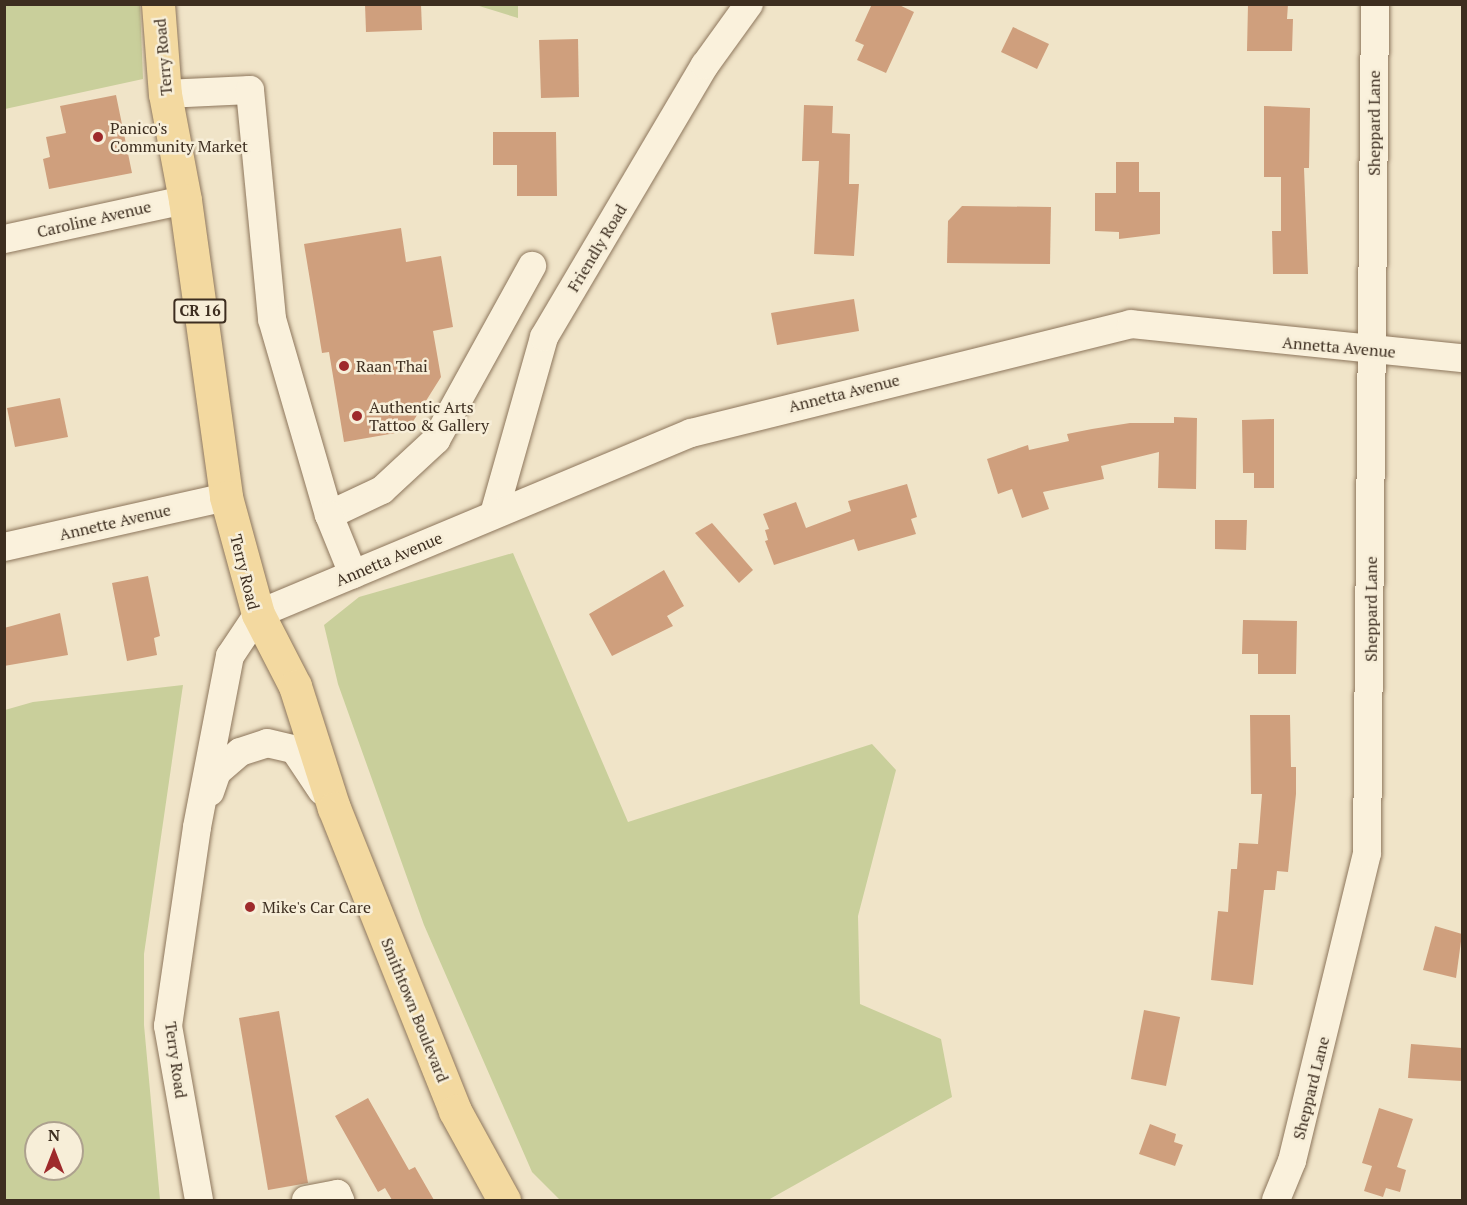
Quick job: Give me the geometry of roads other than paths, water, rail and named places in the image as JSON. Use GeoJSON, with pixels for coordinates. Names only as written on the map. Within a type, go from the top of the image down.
{"type":"FeatureCollection","features":[{"type":"Feature","properties":{"kind":"main road","name":"Terry Road"},"geometry":{"type":"LineString","coordinates":[[158,4],[165,94],[185,200],[226,497],[258,614]]}},
{"type":"Feature","properties":{"kind":"main road","name":"Smithtown Boulevard"},"geometry":{"type":"LineString","coordinates":[[258,614],[295,686],[334,808],[455,1111],[504,1200]]}},
{"type":"Feature","properties":{"kind":"street","name":"Friendly Road"},"geometry":{"type":"LineString","coordinates":[[494,514],[544,337],[705,66],[749,4]]}},
{"type":"Feature","properties":{"kind":"street","name":"Sheppard Lane"},"geometry":{"type":"LineString","coordinates":[[1276,1200],[1292,1161],[1366,853],[1376,4]]}},
{"type":"Feature","properties":{"kind":"street"},"geometry":{"type":"LineString","coordinates":[[165,94],[250,90],[272,319],[329,515],[353,574]]}},
{"type":"Feature","properties":{"kind":"street","name":"Caroline Avenue"},"geometry":{"type":"LineString","coordinates":[[4,239],[185,200]]}},
{"type":"Feature","properties":{"kind":"street"},"geometry":{"type":"LineString","coordinates":[[329,515],[382,490],[436,440],[532,266]]}},
{"type":"Feature","properties":{"kind":"street","name":"Annetta Avenue"},"geometry":{"type":"LineString","coordinates":[[258,614],[691,433],[1131,324],[1462,358]]}},
{"type":"Feature","properties":{"kind":"street","name":"Annette Avenue"},"geometry":{"type":"LineString","coordinates":[[4,547],[226,497]]}},
{"type":"Feature","properties":{"kind":"street","name":"Terry Road"},"geometry":{"type":"LineString","coordinates":[[199,1200],[168,1026],[197,827],[230,656],[258,614]]}},
{"type":"Feature","properties":{"kind":"street"},"geometry":{"type":"LineString","coordinates":[[197,827],[217,772],[240,752],[267,743],[294,749],[334,808]]}},
{"type":"Feature","properties":{"kind":"street"},"geometry":{"type":"LineString","coordinates":[[306,1200],[337,1194],[340,1200]]}},
{"type":"Feature","properties":{"kind":"place","name":"Panico's Community Market"},"geometry":{"type":"Point","coordinates":[98,137]}},
{"type":"Feature","properties":{"kind":"place","name":"Raan Thai"},"geometry":{"type":"Point","coordinates":[344,366]}},
{"type":"Feature","properties":{"kind":"place","name":"Authentic Arts Tattoo & Gallery"},"geometry":{"type":"Point","coordinates":[357,416]}},
{"type":"Feature","properties":{"kind":"place","name":"Mike's Car Care"},"geometry":{"type":"Point","coordinates":[250,907]}}]}
